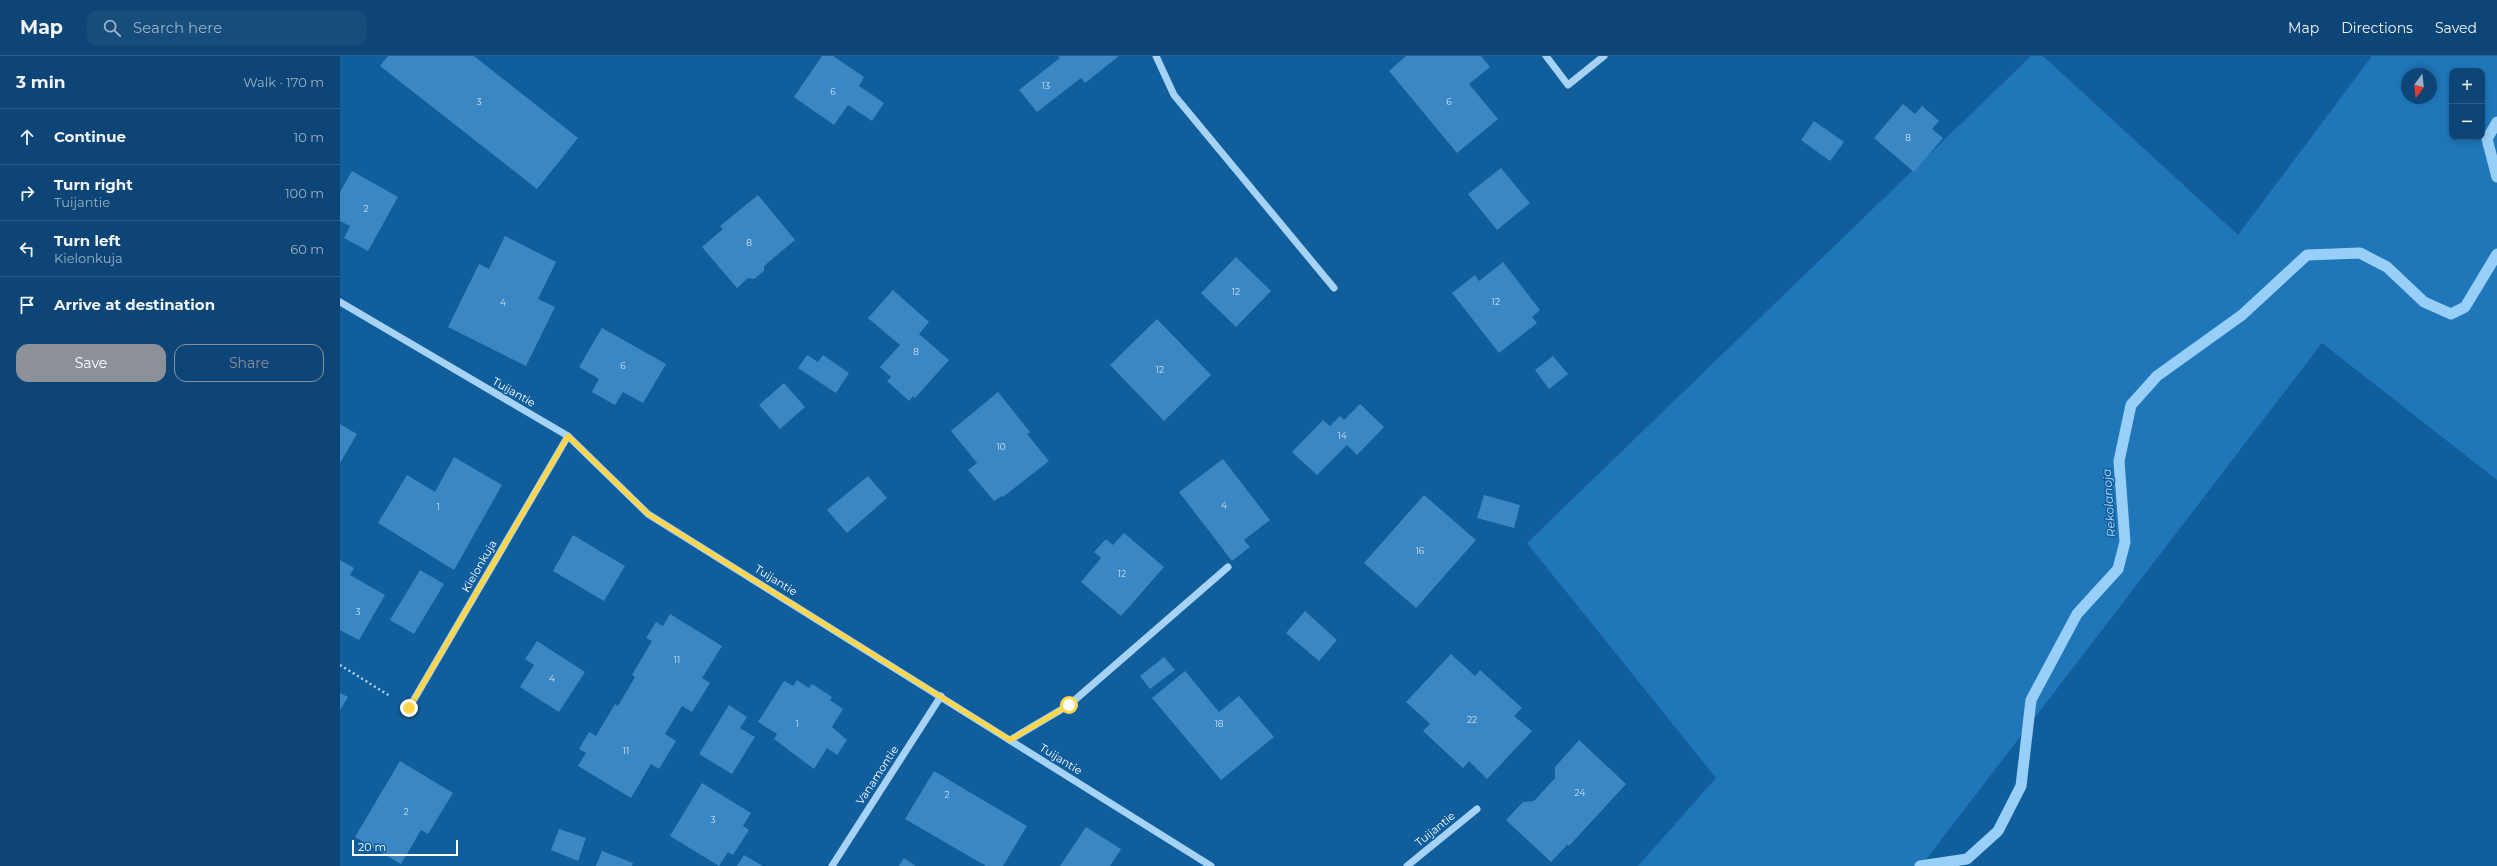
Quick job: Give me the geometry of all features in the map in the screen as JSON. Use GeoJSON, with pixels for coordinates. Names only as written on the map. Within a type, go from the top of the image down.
{"type":"FeatureCollection","features":[{"type":"Feature","properties":{"kind":"street"},"geometry":{"type":"LineString","coordinates":[[1156,56],[1174,94],[1334,288]]}},
{"type":"Feature","properties":{"kind":"street"},"geometry":{"type":"LineString","coordinates":[[1546,56],[1568,85],[1604,56]]}},
{"type":"Feature","properties":{"kind":"street","name":"Tuijantie"},"geometry":{"type":"LineString","coordinates":[[340,302],[568,436],[648,514],[1211,866]]}},
{"type":"Feature","properties":{"kind":"street","name":"Kielonkuja"},"geometry":{"type":"LineString","coordinates":[[409,708],[568,436]]}},
{"type":"Feature","properties":{"kind":"street"},"geometry":{"type":"LineString","coordinates":[[1010,740],[1069,705],[1228,567]]}},
{"type":"Feature","properties":{"kind":"street","name":"Vanamontie"},"geometry":{"type":"LineString","coordinates":[[832,866],[941,696]]}},
{"type":"Feature","properties":{"kind":"street","name":"Tuijantie"},"geometry":{"type":"LineString","coordinates":[[1407,866],[1477,809]]}},
{"type":"Feature","properties":{"kind":"path"},"geometry":{"type":"LineString","coordinates":[[340,665],[409,708]]}},
{"type":"Feature","properties":{"kind":"shaded area"},"geometry":{"type":"Polygon","coordinates":[[[2031,56],[2043,56],[2238,235],[2372,56],[2497,56],[2497,480],[2322,343],[1921,866],[1638,866],[1716,778],[1527,543],[2031,56]]]}},
{"type":"Feature","properties":{"kind":"building"},"geometry":{"type":"Polygon","coordinates":[[[388,56],[474,56],[578,138],[537,189],[380,66],[388,56]]]}},
{"type":"Feature","properties":{"kind":"building"},"geometry":{"type":"Polygon","coordinates":[[[822,56],[833,56],[864,77],[859,86],[884,103],[872,121],[848,105],[834,125],[794,97],[822,56]]]}},
{"type":"Feature","properties":{"kind":"building"},"geometry":{"type":"Polygon","coordinates":[[[1058,56],[1119,56],[1085,83],[1081,78],[1037,112],[1019,90],[1060,58],[1058,56]]]}},
{"type":"Feature","properties":{"kind":"building"},"geometry":{"type":"Polygon","coordinates":[[[1406,56],[1481,56],[1490,67],[1469,84],[1498,119],[1457,153],[1389,71],[1406,56]]]}},
{"type":"Feature","properties":{"kind":"building"},"geometry":{"type":"Polygon","coordinates":[[[1903,104],[1915,114],[1922,106],[1939,121],[1932,129],[1943,138],[1914,172],[1874,138],[1903,104]]]}},
{"type":"Feature","properties":{"kind":"building"},"geometry":{"type":"Polygon","coordinates":[[[1814,121],[1844,142],[1830,161],[1801,140],[1814,121]]]}},
{"type":"Feature","properties":{"kind":"building"},"geometry":{"type":"Polygon","coordinates":[[[1501,168],[1530,203],[1497,230],[1468,194],[1501,168]]]}},
{"type":"Feature","properties":{"kind":"building"},"geometry":{"type":"Polygon","coordinates":[[[352,171],[398,197],[368,251],[344,238],[350,226],[340,221],[340,192],[352,171]]]}},
{"type":"Feature","properties":{"kind":"building"},"geometry":{"type":"Polygon","coordinates":[[[758,195],[795,240],[764,266],[764,271],[754,279],[748,278],[737,288],[702,247],[723,229],[720,226],[758,195]]]}},
{"type":"Feature","properties":{"kind":"building"},"geometry":{"type":"Polygon","coordinates":[[[505,236],[556,262],[538,299],[555,307],[526,366],[448,327],[479,264],[489,269],[505,236]]]}},
{"type":"Feature","properties":{"kind":"building"},"geometry":{"type":"Polygon","coordinates":[[[1236,257],[1271,291],[1236,327],[1201,293],[1236,257]]]}},
{"type":"Feature","properties":{"kind":"building"},"geometry":{"type":"Polygon","coordinates":[[[1503,262],[1540,310],[1532,317],[1537,323],[1499,353],[1452,293],[1475,275],[1479,281],[1503,262]]]}},
{"type":"Feature","properties":{"kind":"building"},"geometry":{"type":"Polygon","coordinates":[[[893,290],[929,322],[919,334],[949,360],[915,398],[913,396],[909,401],[887,381],[891,377],[880,367],[900,345],[868,318],[893,290]]]}},
{"type":"Feature","properties":{"kind":"building"},"geometry":{"type":"Polygon","coordinates":[[[1157,319],[1211,375],[1164,421],[1110,365],[1157,319]]]}},
{"type":"Feature","properties":{"kind":"building"},"geometry":{"type":"Polygon","coordinates":[[[602,328],[666,364],[643,403],[623,392],[615,405],[592,392],[599,379],[579,367],[602,328]]]}},
{"type":"Feature","properties":{"kind":"building"},"geometry":{"type":"Polygon","coordinates":[[[807,355],[818,362],[823,355],[849,373],[836,393],[798,368],[807,355]]]}},
{"type":"Feature","properties":{"kind":"building"},"geometry":{"type":"Polygon","coordinates":[[[1553,356],[1568,374],[1549,389],[1535,370],[1553,356]]]}},
{"type":"Feature","properties":{"kind":"building"},"geometry":{"type":"Polygon","coordinates":[[[784,383],[805,407],[780,429],[759,405],[784,383]]]}},
{"type":"Feature","properties":{"kind":"building"},"geometry":{"type":"Polygon","coordinates":[[[998,392],[1030,432],[1027,434],[1049,461],[1003,497],[1002,496],[994,501],[968,470],[977,463],[951,431],[998,392]]]}},
{"type":"Feature","properties":{"kind":"building"},"geometry":{"type":"Polygon","coordinates":[[[1360,404],[1384,427],[1357,455],[1347,445],[1317,475],[1292,452],[1323,420],[1330,426],[1340,416],[1344,420],[1360,404]]]}},
{"type":"Feature","properties":{"kind":"building"},"geometry":{"type":"Polygon","coordinates":[[[340,424],[357,434],[340,463],[340,424]]]}},
{"type":"Feature","properties":{"kind":"building"},"geometry":{"type":"Polygon","coordinates":[[[454,457],[502,485],[454,570],[378,523],[407,475],[435,492],[454,457]]]}},
{"type":"Feature","properties":{"kind":"building"},"geometry":{"type":"Polygon","coordinates":[[[1223,459],[1270,520],[1244,540],[1250,547],[1232,561],[1179,492],[1223,459]]]}},
{"type":"Feature","properties":{"kind":"building"},"geometry":{"type":"Polygon","coordinates":[[[868,476],[887,498],[847,533],[827,510],[868,476]]]}},
{"type":"Feature","properties":{"kind":"building"},"geometry":{"type":"Polygon","coordinates":[[[1424,495],[1476,540],[1416,608],[1364,563],[1424,495]]]}},
{"type":"Feature","properties":{"kind":"building"},"geometry":{"type":"Polygon","coordinates":[[[1484,495],[1520,505],[1514,528],[1477,518],[1484,495]]]}},
{"type":"Feature","properties":{"kind":"building"},"geometry":{"type":"Polygon","coordinates":[[[1124,533],[1164,567],[1121,616],[1081,582],[1101,558],[1094,552],[1106,539],[1113,545],[1124,533]]]}},
{"type":"Feature","properties":{"kind":"building"},"geometry":{"type":"Polygon","coordinates":[[[573,535],[625,566],[604,601],[553,571],[573,535]]]}},
{"type":"Feature","properties":{"kind":"building"},"geometry":{"type":"Polygon","coordinates":[[[340,560],[354,568],[350,575],[385,595],[359,640],[340,630],[340,560]]]}},
{"type":"Feature","properties":{"kind":"building"},"geometry":{"type":"Polygon","coordinates":[[[420,570],[444,584],[414,634],[390,620],[420,570]]]}},
{"type":"Feature","properties":{"kind":"building"},"geometry":{"type":"Polygon","coordinates":[[[1305,611],[1337,640],[1319,661],[1286,633],[1305,611]]]}},
{"type":"Feature","properties":{"kind":"building"},"geometry":{"type":"Polygon","coordinates":[[[670,614],[722,646],[702,678],[710,683],[692,712],[682,706],[665,734],[676,741],[659,769],[651,764],[631,798],[578,766],[586,753],[579,749],[589,732],[596,736],[615,704],[618,706],[635,677],[632,675],[652,641],[646,638],[656,622],[663,626],[670,614]]]}},
{"type":"Feature","properties":{"kind":"building"},"geometry":{"type":"Polygon","coordinates":[[[537,641],[585,672],[559,712],[520,687],[534,665],[525,659],[537,641]]]}},
{"type":"Feature","properties":{"kind":"building"},"geometry":{"type":"Polygon","coordinates":[[[1451,654],[1475,676],[1480,670],[1522,708],[1514,716],[1532,731],[1487,779],[1469,761],[1463,768],[1423,731],[1430,724],[1406,702],[1451,654]]]}},
{"type":"Feature","properties":{"kind":"building"},"geometry":{"type":"Polygon","coordinates":[[[1164,657],[1175,670],[1150,689],[1140,676],[1164,657]]]}},
{"type":"Feature","properties":{"kind":"building"},"geometry":{"type":"Polygon","coordinates":[[[1185,671],[1219,712],[1239,696],[1274,737],[1221,780],[1152,698],[1185,671]]]}},
{"type":"Feature","properties":{"kind":"building"},"geometry":{"type":"Polygon","coordinates":[[[797,680],[809,688],[812,684],[832,697],[830,700],[843,709],[832,727],[847,740],[837,755],[827,748],[814,769],[774,739],[777,734],[758,722],[784,681],[793,686],[797,680]]]}},
{"type":"Feature","properties":{"kind":"building"},"geometry":{"type":"Polygon","coordinates":[[[340,693],[348,697],[340,710],[340,693]]]}},
{"type":"Feature","properties":{"kind":"building"},"geometry":{"type":"Polygon","coordinates":[[[729,705],[747,717],[740,728],[755,737],[732,774],[699,754],[729,705]]]}},
{"type":"Feature","properties":{"kind":"building"},"geometry":{"type":"Polygon","coordinates":[[[1579,740],[1626,784],[1569,846],[1568,844],[1551,862],[1506,820],[1523,802],[1534,801],[1555,778],[1555,767],[1579,740]]]}},
{"type":"Feature","properties":{"kind":"building"},"geometry":{"type":"Polygon","coordinates":[[[400,761],[453,793],[428,834],[421,830],[401,864],[355,837],[400,761]]]}},
{"type":"Feature","properties":{"kind":"building"},"geometry":{"type":"Polygon","coordinates":[[[934,771],[1027,826],[1003,866],[986,866],[905,819],[934,771]]]}},
{"type":"Feature","properties":{"kind":"building"},"geometry":{"type":"Polygon","coordinates":[[[702,783],[751,813],[743,826],[749,830],[733,855],[728,852],[719,866],[670,836],[702,783]]]}},
{"type":"Feature","properties":{"kind":"building"},"geometry":{"type":"Polygon","coordinates":[[[1086,827],[1121,849],[1110,866],[1060,866],[1086,827]]]}},
{"type":"Feature","properties":{"kind":"building"},"geometry":{"type":"Polygon","coordinates":[[[559,829],[586,838],[578,861],[551,850],[559,829]]]}},
{"type":"Feature","properties":{"kind":"building"},"geometry":{"type":"Polygon","coordinates":[[[602,851],[633,863],[632,866],[596,866],[602,851]]]}},
{"type":"Feature","properties":{"kind":"building"},"geometry":{"type":"Polygon","coordinates":[[[744,855],[763,866],[737,866],[744,855]]]}},
{"type":"Feature","properties":{"kind":"building"},"geometry":{"type":"Polygon","coordinates":[[[904,858],[916,866],[899,866],[904,858]]]}},
{"type":"Feature","properties":{"kind":"waterway","name":"Rekolanoja"},"geometry":{"type":"LineString","coordinates":[[2497,122],[2487,139],[2497,177]]}},
{"type":"Feature","properties":{"kind":"waterway","name":"Rekolanoja"},"geometry":{"type":"LineString","coordinates":[[1920,866],[1967,859],[1998,831],[2021,786],[2031,700],[2077,614],[2118,569],[2125,542],[2119,461],[2131,405],[2157,376],[2242,315],[2307,255],[2360,253],[2387,267],[2424,302],[2451,314],[2465,307],[2497,254]]}},
{"type":"Feature","properties":{"kind":"route"},"geometry":{"type":"LineString","coordinates":[[409,708],[568,436],[648,514],[1010,740],[1069,705]]}}]}
